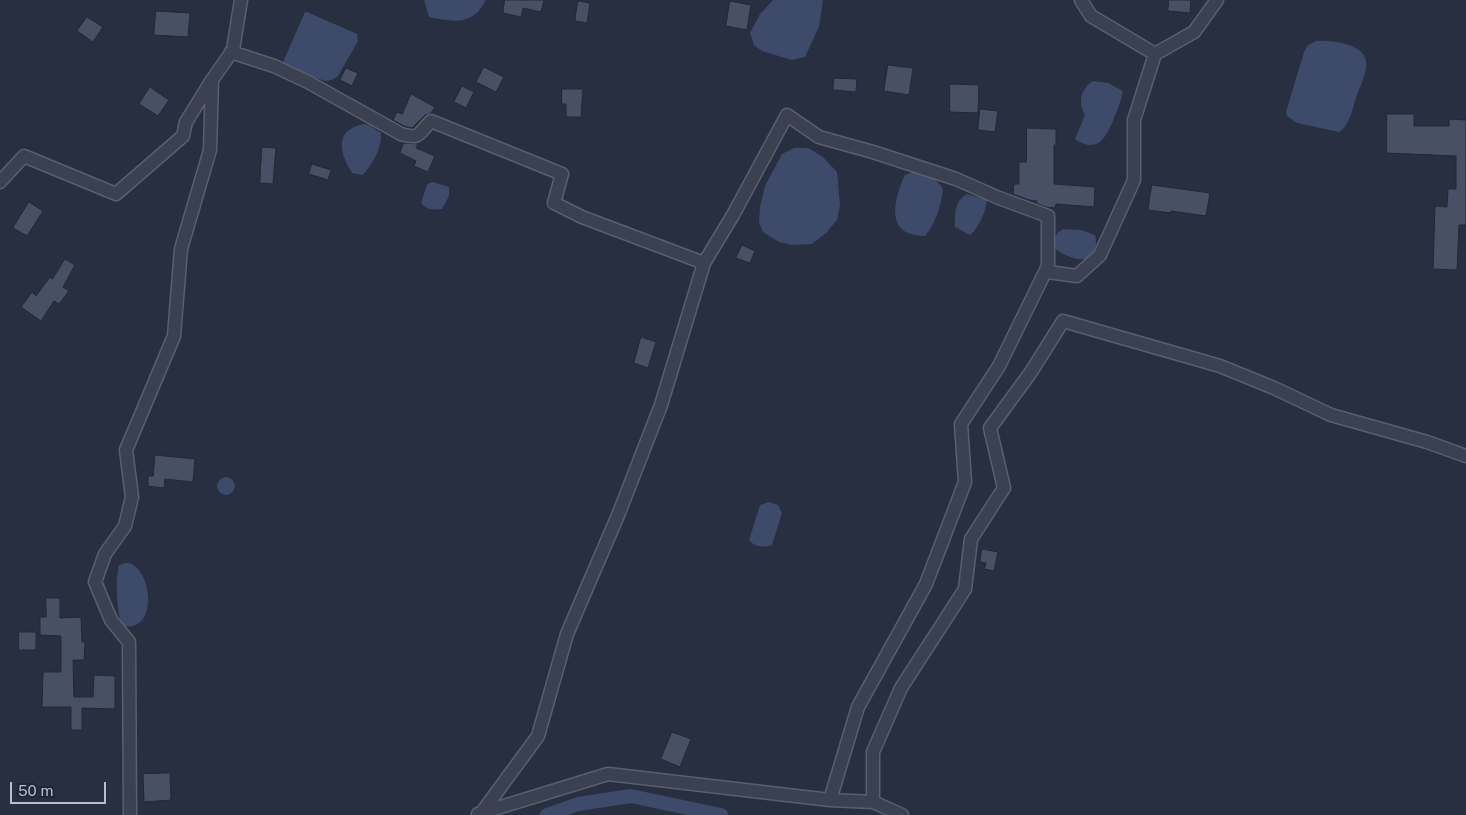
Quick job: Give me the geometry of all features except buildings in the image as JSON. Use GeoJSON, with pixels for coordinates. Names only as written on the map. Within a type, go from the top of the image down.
{"type":"FeatureCollection","features":[{"type":"Feature","properties":{"kind":"street"},"geometry":{"type":"LineString","coordinates":[[0,182],[24,156],[116,194],[183,136],[186,122],[231,52],[240,0]]}},
{"type":"Feature","properties":{"kind":"street"},"geometry":{"type":"LineString","coordinates":[[1081,0],[1091,16],[1155,54]]}},
{"type":"Feature","properties":{"kind":"street"},"geometry":{"type":"LineString","coordinates":[[478,815],[538,736],[567,634],[619,513],[661,405],[704,263],[734,215],[787,115],[819,138],[873,152],[956,179],[999,198],[1048,216],[1048,272],[1076,276],[1100,255],[1134,180],[1134,120],[1155,54],[1194,32],[1217,0]]}},
{"type":"Feature","properties":{"kind":"street"},"geometry":{"type":"LineString","coordinates":[[231,52],[274,66],[308,82],[412,138],[420,135],[431,121],[562,174],[554,203],[582,217],[704,263]]}},
{"type":"Feature","properties":{"kind":"street"},"geometry":{"type":"LineString","coordinates":[[130,815],[129,642],[111,620],[95,582],[105,554],[125,526],[132,497],[126,450],[174,336],[181,249],[210,150],[212,80]]}},
{"type":"Feature","properties":{"kind":"street"},"geometry":{"type":"LineString","coordinates":[[830,800],[858,707],[926,584],[964,482],[961,424],[999,366],[1048,266]]}},
{"type":"Feature","properties":{"kind":"street"},"geometry":{"type":"LineString","coordinates":[[873,802],[872,752],[901,688],[964,589],[971,539],[1004,488],[990,428],[1031,372],[1063,321],[1220,366],[1274,388],[1330,415],[1426,442],[1466,456]]}},
{"type":"Feature","properties":{"kind":"street"},"geometry":{"type":"LineString","coordinates":[[478,815],[608,774],[830,800],[873,802],[902,815]]}},
{"type":"Feature","properties":{"kind":"water"},"geometry":{"type":"Polygon","coordinates":[[[424,0],[486,0],[475,14],[469,18],[455,21],[429,17],[424,0]]]}},
{"type":"Feature","properties":{"kind":"water"},"geometry":{"type":"Polygon","coordinates":[[[773,0],[823,0],[819,27],[805,57],[792,60],[762,51],[754,45],[750,33],[760,14],[773,0]]]}},
{"type":"Feature","properties":{"kind":"water"},"geometry":{"type":"Polygon","coordinates":[[[305,12],[357,34],[358,41],[338,76],[331,80],[326,81],[317,78],[283,62],[305,12]]]}},
{"type":"Feature","properties":{"kind":"water"},"geometry":{"type":"Polygon","coordinates":[[[1316,41],[1337,42],[1353,46],[1364,55],[1366,61],[1365,74],[1350,117],[1346,125],[1339,132],[1297,123],[1287,116],[1286,112],[1304,52],[1308,45],[1316,41]]]}},
{"type":"Feature","properties":{"kind":"water"},"geometry":{"type":"Polygon","coordinates":[[[1093,81],[1108,83],[1123,91],[1118,108],[1105,137],[1096,144],[1090,145],[1075,139],[1085,115],[1081,105],[1083,92],[1093,81]]]}},
{"type":"Feature","properties":{"kind":"water"},"geometry":{"type":"Polygon","coordinates":[[[364,124],[381,133],[381,139],[376,155],[363,175],[352,173],[344,157],[342,143],[348,131],[364,124]]]}},
{"type":"Feature","properties":{"kind":"water"},"geometry":{"type":"Polygon","coordinates":[[[794,148],[808,148],[823,157],[837,172],[840,205],[837,220],[826,233],[812,244],[792,245],[779,242],[763,232],[759,223],[760,207],[765,186],[782,154],[794,148]]]}},
{"type":"Feature","properties":{"kind":"water"},"geometry":{"type":"Polygon","coordinates":[[[913,172],[931,176],[943,189],[937,214],[925,236],[903,230],[898,224],[896,215],[897,196],[901,185],[905,175],[913,172]]]}},
{"type":"Feature","properties":{"kind":"water"},"geometry":{"type":"Polygon","coordinates":[[[433,182],[449,187],[449,196],[442,209],[430,209],[421,203],[427,184],[433,182]]]}},
{"type":"Feature","properties":{"kind":"water"},"geometry":{"type":"Polygon","coordinates":[[[967,194],[987,200],[982,219],[970,235],[955,227],[957,204],[967,194]]]}},
{"type":"Feature","properties":{"kind":"water"},"geometry":{"type":"Polygon","coordinates":[[[1063,229],[1081,230],[1095,235],[1096,246],[1094,253],[1090,257],[1077,259],[1069,257],[1054,248],[1055,237],[1063,229]]]}},
{"type":"Feature","properties":{"kind":"water"},"geometry":{"type":"Polygon","coordinates":[[[226,477],[232,480],[235,486],[232,492],[226,495],[220,492],[217,486],[220,480],[226,477]]]}},
{"type":"Feature","properties":{"kind":"water"},"geometry":{"type":"Polygon","coordinates":[[[769,502],[778,505],[782,513],[772,545],[759,546],[749,540],[760,505],[769,502]]]}},
{"type":"Feature","properties":{"kind":"water"},"geometry":{"type":"Polygon","coordinates":[[[131,564],[139,571],[147,591],[148,602],[146,612],[142,621],[134,626],[122,626],[119,613],[117,596],[118,571],[119,565],[131,564]]]}},
{"type":"Feature","properties":{"kind":"waterway"},"geometry":{"type":"LineString","coordinates":[[547,815],[578,804],[631,796],[721,815]]}}]}
